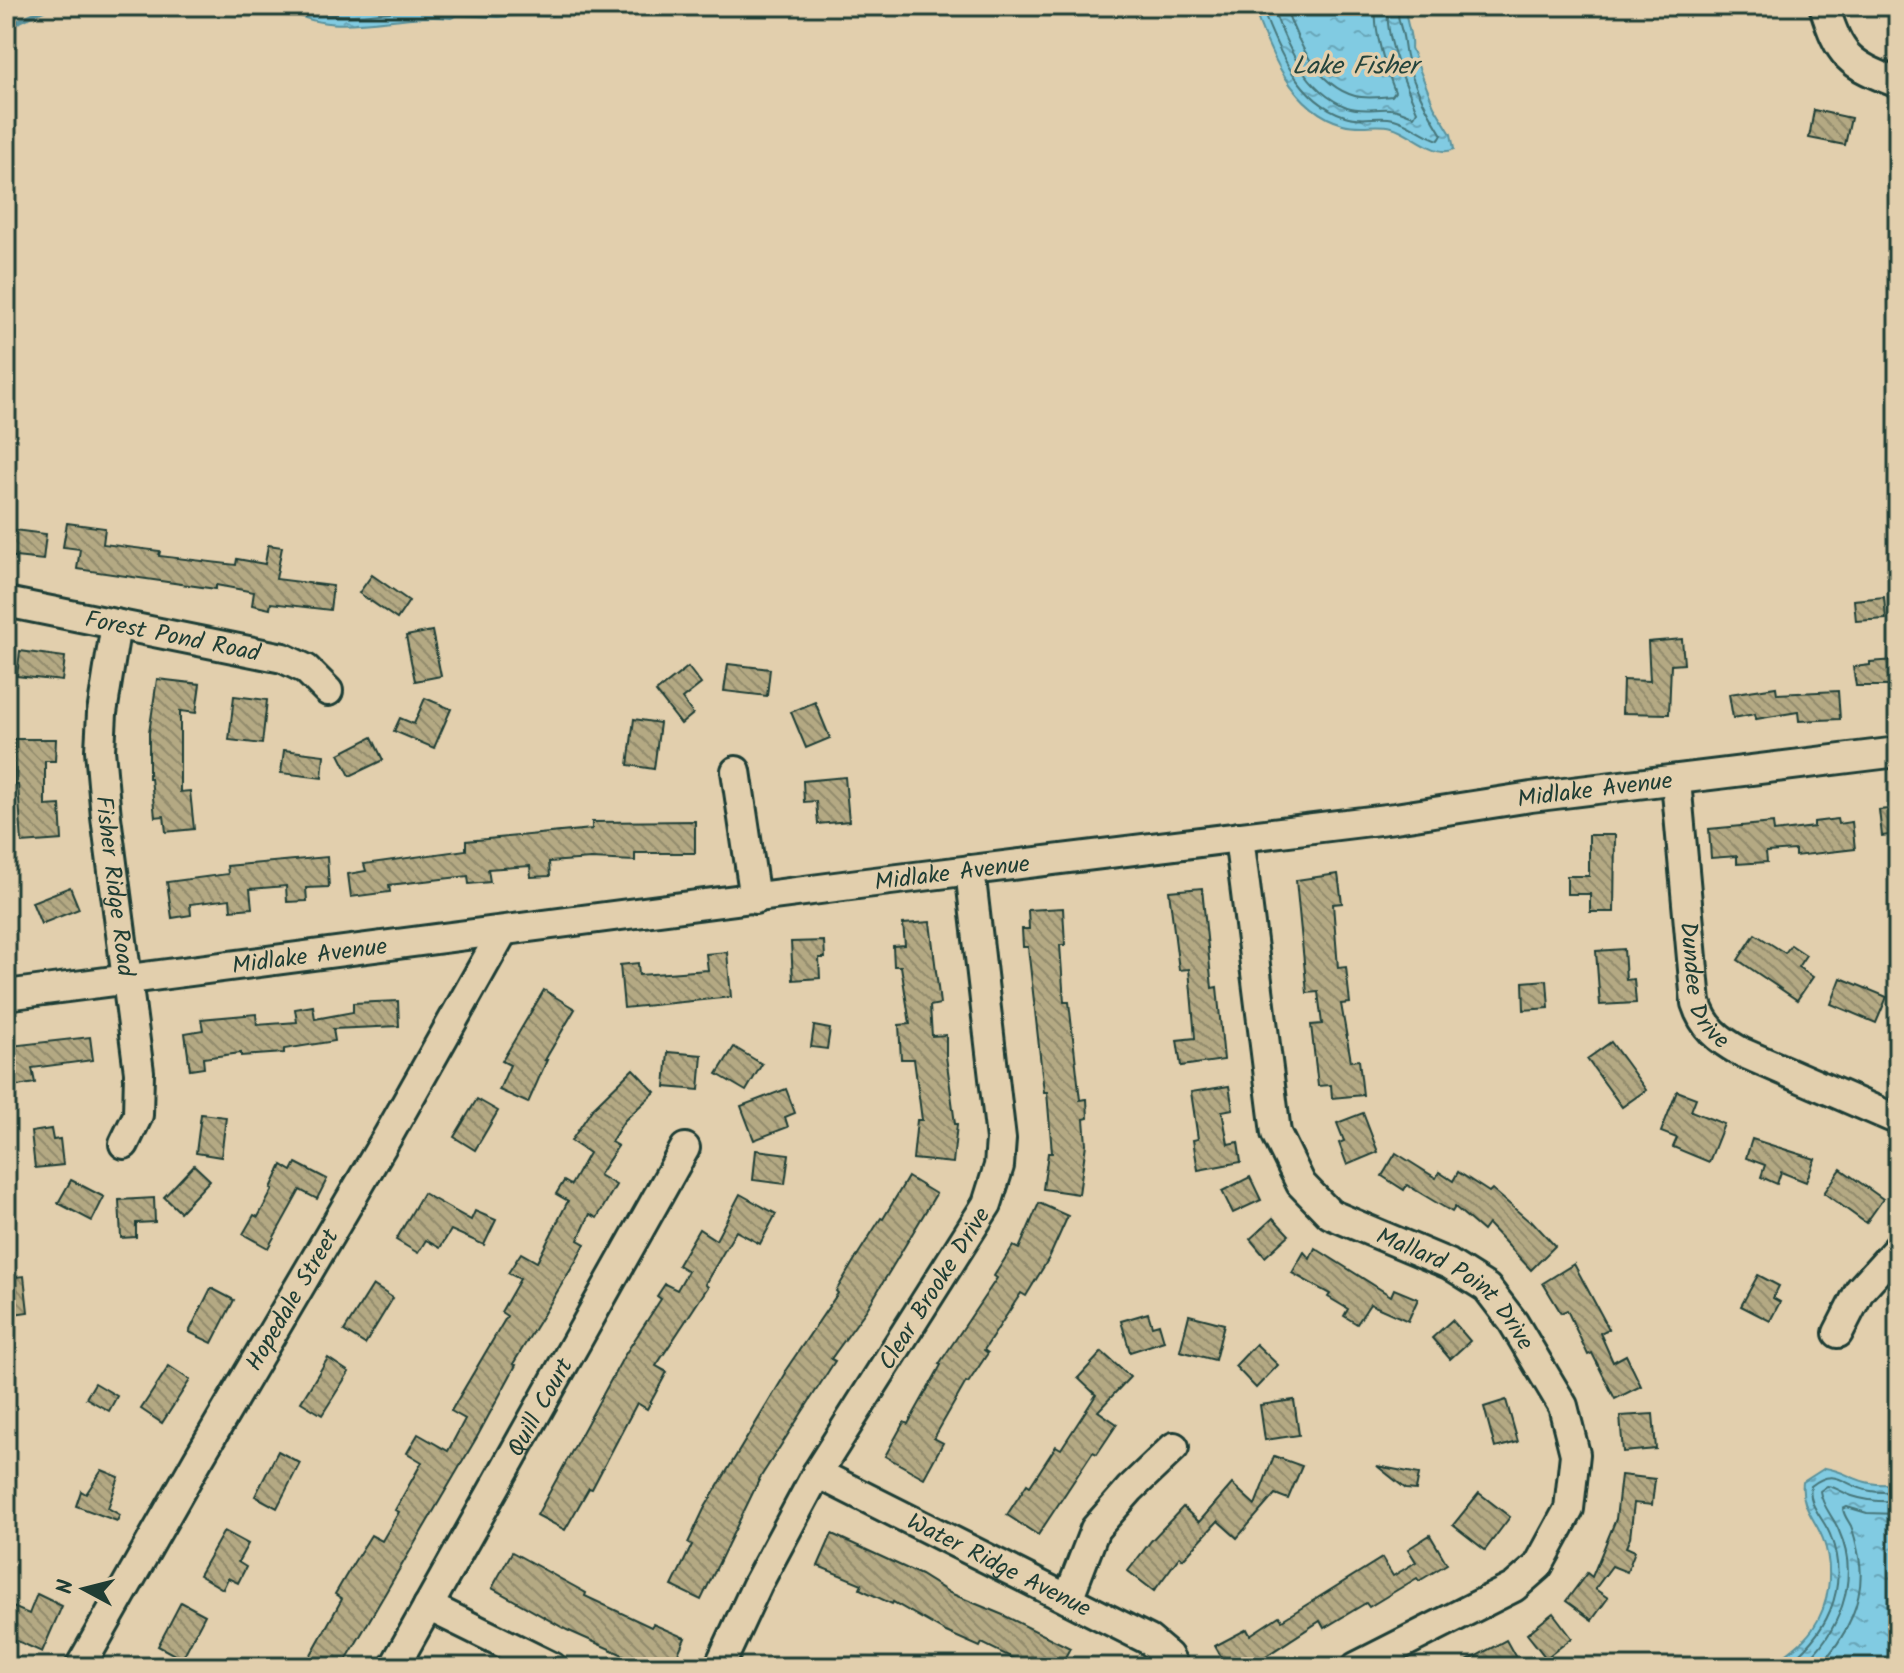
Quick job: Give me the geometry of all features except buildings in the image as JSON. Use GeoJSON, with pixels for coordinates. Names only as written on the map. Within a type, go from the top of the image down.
{"type":"FeatureCollection","features":[{"type":"Feature","properties":{"kind":"street"},"geometry":{"type":"LineString","coordinates":[[1824,6],[1840,48],[1853,63],[1898,83]]}},
{"type":"Feature","properties":{"kind":"street","name":"Forest Pond Road"},"geometry":{"type":"LineString","coordinates":[[6,602],[283,658],[306,669],[328,691]]}},
{"type":"Feature","properties":{"kind":"street","name":"Fisher Ridge Road"},"geometry":{"type":"LineString","coordinates":[[116,624],[102,713],[100,750],[140,1098],[138,1115],[124,1144]]}},
{"type":"Feature","properties":{"kind":"street","name":"Midlake Avenue"},"geometry":{"type":"LineString","coordinates":[[6,995],[1898,752]]}},
{"type":"Feature","properties":{"kind":"street"},"geometry":{"type":"LineString","coordinates":[[736,771],[755,899]]}},
{"type":"Feature","properties":{"kind":"street","name":"Dundee Drive"},"geometry":{"type":"LineString","coordinates":[[1676,781],[1696,1003],[1701,1020],[1723,1042],[1741,1052],[1898,1120]]}},
{"type":"Feature","properties":{"kind":"street","name":"Mallard Point Drive"},"geometry":{"type":"LineString","coordinates":[[1239,837],[1276,1133],[1301,1184],[1330,1214],[1449,1264],[1487,1288],[1513,1322],[1563,1406],[1575,1454],[1569,1509],[1538,1566],[1514,1587],[1356,1667]]}},
{"type":"Feature","properties":{"kind":"street","name":"Clear Brooke Drive"},"geometry":{"type":"LineString","coordinates":[[719,1667],[757,1585],[817,1473],[987,1204],[999,1166],[1001,1139],[970,870]]}},
{"type":"Feature","properties":{"kind":"street","name":"Hopedale Street"},"geometry":{"type":"LineString","coordinates":[[80,1667],[503,931]]}},
{"type":"Feature","properties":{"kind":"street","name":"Quill Court"},"geometry":{"type":"LineString","coordinates":[[394,1667],[685,1148]]}},
{"type":"Feature","properties":{"kind":"street"},"geometry":{"type":"LineString","coordinates":[[1838,1333],[1860,1290],[1898,1248]]}},
{"type":"Feature","properties":{"kind":"street"},"geometry":{"type":"LineString","coordinates":[[1068,1599],[1095,1529],[1130,1489],[1174,1447]]}},
{"type":"Feature","properties":{"kind":"street","name":"Water Ridge Avenue"},"geometry":{"type":"LineString","coordinates":[[817,1473],[1149,1640],[1168,1656],[1174,1667]]}},
{"type":"Feature","properties":{"kind":"street"},"geometry":{"type":"LineString","coordinates":[[428,1606],[552,1667]]}},
{"type":"Feature","properties":{"kind":"water"},"geometry":{"type":"Polygon","coordinates":[[[282,6],[627,6],[545,16],[458,15],[451,18],[343,24],[301,17],[282,6]]]}},
{"type":"Feature","properties":{"kind":"water","name":"Lake Fisher"},"geometry":{"type":"Polygon","coordinates":[[[1253,6],[1406,6],[1411,48],[1434,106],[1451,134],[1454,149],[1431,148],[1392,127],[1356,126],[1325,117],[1296,92],[1285,77],[1253,6]]]}},
{"type":"Feature","properties":{"kind":"water"},"geometry":{"type":"Polygon","coordinates":[[[1825,1468],[1870,1483],[1898,1484],[1898,1667],[1769,1667],[1808,1635],[1823,1609],[1828,1586],[1828,1562],[1823,1539],[1806,1505],[1803,1482],[1825,1468]]]}},
{"type":"Feature","properties":{"kind":"waterway"},"geometry":{"type":"LineString","coordinates":[[6,27],[51,6]]}}]}
